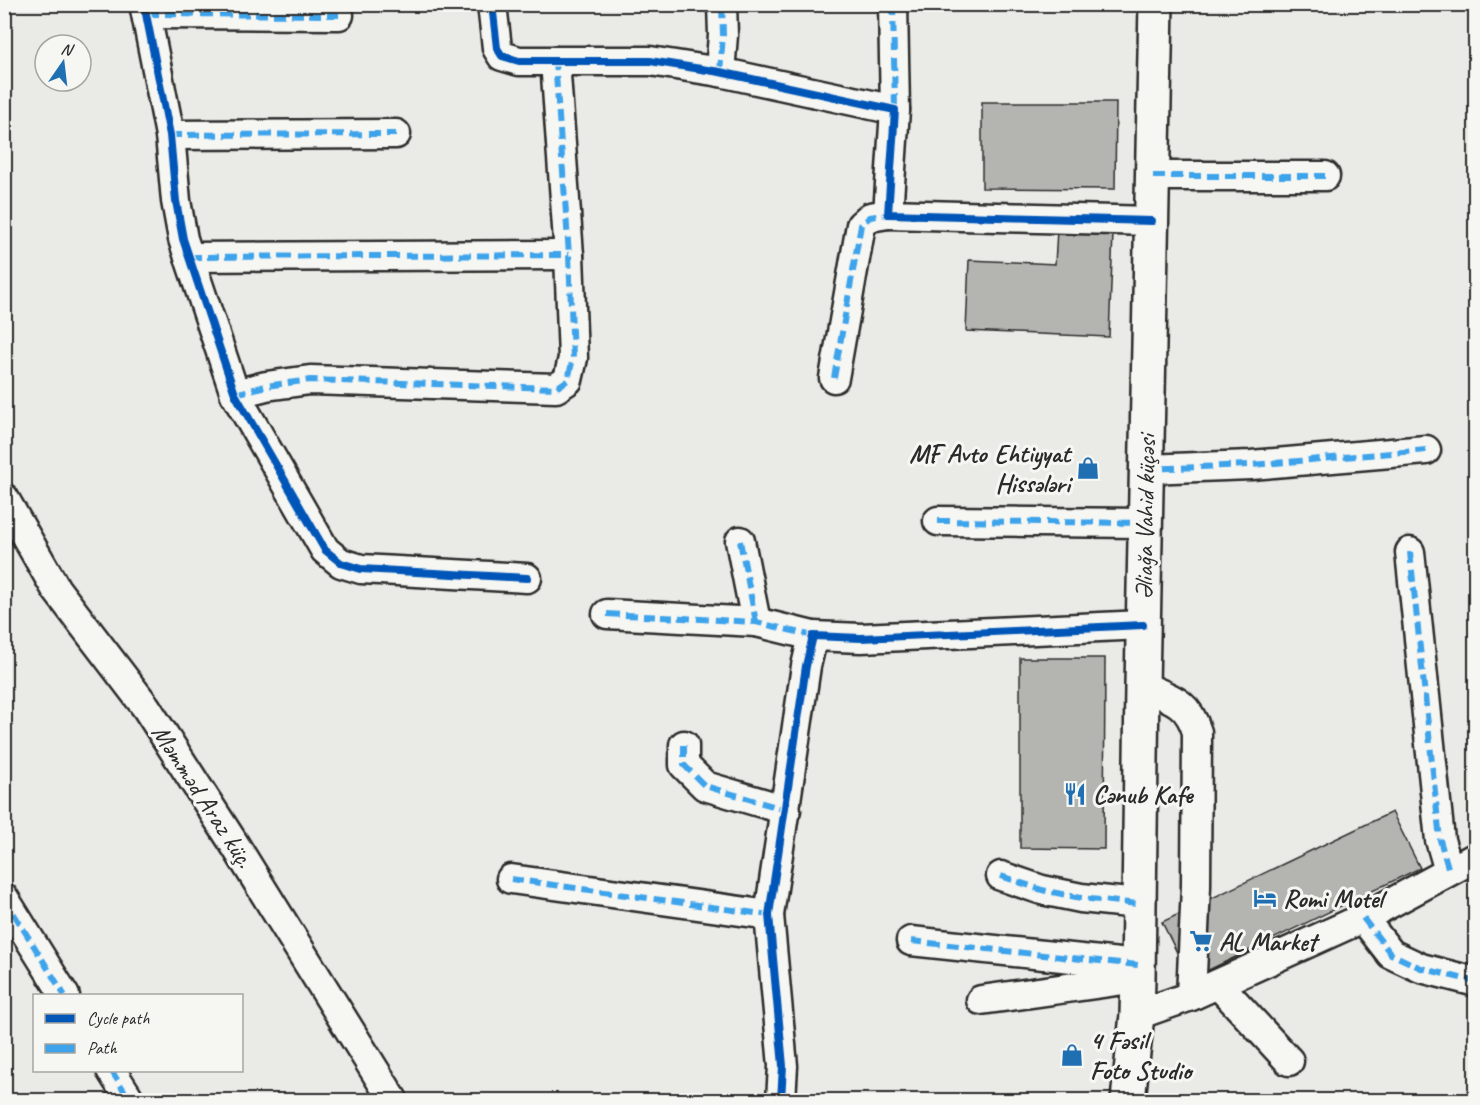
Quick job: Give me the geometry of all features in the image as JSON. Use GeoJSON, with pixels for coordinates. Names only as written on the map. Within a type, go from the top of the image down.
{"type":"FeatureCollection","features":[{"type":"Feature","properties":{"kind":"main road","name":"Əliağa Vahid küçəsi"},"geometry":{"type":"LineString","coordinates":[[1128,1101],[1137,1015],[1156,4]]}},
{"type":"Feature","properties":{"kind":"street"},"geometry":{"type":"LineString","coordinates":[[492,4],[496,48],[502,56],[519,61],[650,61],[720,72],[895,110]]}},
{"type":"Feature","properties":{"kind":"street"},"geometry":{"type":"LineString","coordinates":[[720,72],[723,35],[722,4]]}},
{"type":"Feature","properties":{"kind":"street"},"geometry":{"type":"LineString","coordinates":[[888,214],[895,110],[894,4]]}},
{"type":"Feature","properties":{"kind":"street"},"geometry":{"type":"LineString","coordinates":[[339,15],[146,9],[171,135],[176,201],[189,257],[235,394],[325,550],[341,563],[362,569],[528,578]]}},
{"type":"Feature","properties":{"kind":"street"},"geometry":{"type":"LineString","coordinates":[[235,394],[266,386],[310,380],[556,388],[568,380],[573,358],[569,255],[555,61]]}},
{"type":"Feature","properties":{"kind":"street"},"geometry":{"type":"LineString","coordinates":[[171,135],[396,134]]}},
{"type":"Feature","properties":{"kind":"street"},"geometry":{"type":"LineString","coordinates":[[1153,176],[1325,176]]}},
{"type":"Feature","properties":{"kind":"street"},"geometry":{"type":"LineString","coordinates":[[834,378],[861,225],[870,217],[888,214],[1152,221]]}},
{"type":"Feature","properties":{"kind":"street"},"geometry":{"type":"LineString","coordinates":[[189,257],[569,255]]}},
{"type":"Feature","properties":{"kind":"street"},"geometry":{"type":"LineString","coordinates":[[1146,469],[1251,465],[1426,450]]}},
{"type":"Feature","properties":{"kind":"street","name":"Məmməd Araz küç."},"geometry":{"type":"LineString","coordinates":[[4,498],[56,589],[146,707],[221,822],[393,1101]]}},
{"type":"Feature","properties":{"kind":"street"},"geometry":{"type":"LineString","coordinates":[[938,521],[1145,523]]}},
{"type":"Feature","properties":{"kind":"street"},"geometry":{"type":"LineString","coordinates":[[740,541],[756,622]]}},
{"type":"Feature","properties":{"kind":"street"},"geometry":{"type":"LineString","coordinates":[[1410,552],[1440,840],[1449,871]]}},
{"type":"Feature","properties":{"kind":"street"},"geometry":{"type":"LineString","coordinates":[[607,614],[756,622],[813,636],[861,638],[1143,625]]}},
{"type":"Feature","properties":{"kind":"street"},"geometry":{"type":"LineString","coordinates":[[781,1101],[783,1066],[769,915],[806,666],[813,636]]}},
{"type":"Feature","properties":{"kind":"street"},"geometry":{"type":"LineString","coordinates":[[1142,686],[1177,702],[1192,716],[1197,732],[1196,886],[1191,996]]}},
{"type":"Feature","properties":{"kind":"street"},"geometry":{"type":"LineString","coordinates":[[684,745],[684,765],[705,786],[786,810]]}},
{"type":"Feature","properties":{"kind":"street"},"geometry":{"type":"LineString","coordinates":[[1137,1015],[1191,996],[1363,918],[1476,857]]}},
{"type":"Feature","properties":{"kind":"street"},"geometry":{"type":"LineString","coordinates":[[1002,876],[1052,892],[1081,898],[1138,904]]}},
{"type":"Feature","properties":{"kind":"street"},"geometry":{"type":"LineString","coordinates":[[512,879],[769,915]]}},
{"type":"Feature","properties":{"kind":"street"},"geometry":{"type":"LineString","coordinates":[[4,898],[64,994]]}},
{"type":"Feature","properties":{"kind":"street"},"geometry":{"type":"LineString","coordinates":[[1363,918],[1391,954],[1421,968],[1476,982]]}},
{"type":"Feature","properties":{"kind":"street"},"geometry":{"type":"LineString","coordinates":[[911,940],[1138,972]]}},
{"type":"Feature","properties":{"kind":"street"},"geometry":{"type":"LineString","coordinates":[[981,1000],[1138,972]]}},
{"type":"Feature","properties":{"kind":"street"},"geometry":{"type":"LineString","coordinates":[[1218,984],[1288,1061]]}},
{"type":"Feature","properties":{"kind":"street"},"geometry":{"type":"LineString","coordinates":[[112,1072],[130,1101]]}},
{"type":"Feature","properties":{"kind":"building"},"geometry":{"type":"Polygon","coordinates":[[[982,102],[1116,102],[1115,189],[982,188],[982,102]]]}},
{"type":"Feature","properties":{"kind":"building"},"geometry":{"type":"Polygon","coordinates":[[[1057,230],[1113,233],[1109,337],[966,331],[969,260],[1055,264],[1057,230]]]}},
{"type":"Feature","properties":{"kind":"building"},"geometry":{"type":"Polygon","coordinates":[[[1020,658],[1105,658],[1104,849],[1020,848],[1020,658]]]}},
{"type":"Feature","properties":{"kind":"building"},"geometry":{"type":"Polygon","coordinates":[[[1392,812],[1420,868],[1190,979],[1162,922],[1392,812]]]}},
{"type":"Feature","properties":{"kind":"marked path"},"geometry":{"type":"LineString","coordinates":[[720,72],[723,35],[722,4]]}},
{"type":"Feature","properties":{"kind":"marked path"},"geometry":{"type":"LineString","coordinates":[[893,4],[895,110]]}},
{"type":"Feature","properties":{"kind":"marked path"},"geometry":{"type":"LineString","coordinates":[[147,14],[339,15]]}},
{"type":"Feature","properties":{"kind":"marked path"},"geometry":{"type":"LineString","coordinates":[[235,394],[266,386],[310,380],[556,388],[568,380],[573,358],[569,255],[555,61]]}},
{"type":"Feature","properties":{"kind":"marked path"},"geometry":{"type":"LineString","coordinates":[[170,135],[396,134]]}},
{"type":"Feature","properties":{"kind":"marked path"},"geometry":{"type":"LineString","coordinates":[[1153,176],[1325,176]]}},
{"type":"Feature","properties":{"kind":"marked path"},"geometry":{"type":"LineString","coordinates":[[834,378],[861,225],[870,217],[888,214]]}},
{"type":"Feature","properties":{"kind":"marked path"},"geometry":{"type":"LineString","coordinates":[[189,257],[569,255]]}},
{"type":"Feature","properties":{"kind":"marked path"},"geometry":{"type":"LineString","coordinates":[[1146,469],[1251,465],[1426,450]]}},
{"type":"Feature","properties":{"kind":"marked path"},"geometry":{"type":"LineString","coordinates":[[938,521],[1145,523]]}},
{"type":"Feature","properties":{"kind":"marked path"},"geometry":{"type":"LineString","coordinates":[[740,541],[756,622]]}},
{"type":"Feature","properties":{"kind":"marked path"},"geometry":{"type":"LineString","coordinates":[[1410,552],[1440,840],[1449,871]]}},
{"type":"Feature","properties":{"kind":"marked path"},"geometry":{"type":"LineString","coordinates":[[607,614],[756,622],[813,636]]}},
{"type":"Feature","properties":{"kind":"marked path"},"geometry":{"type":"LineString","coordinates":[[684,745],[684,765],[705,786],[786,810]]}},
{"type":"Feature","properties":{"kind":"marked path"},"geometry":{"type":"LineString","coordinates":[[1001,876],[1042,890],[1081,898],[1138,904]]}},
{"type":"Feature","properties":{"kind":"marked path"},"geometry":{"type":"LineString","coordinates":[[511,879],[769,915]]}},
{"type":"Feature","properties":{"kind":"marked path"},"geometry":{"type":"LineString","coordinates":[[4,898],[64,994]]}},
{"type":"Feature","properties":{"kind":"marked path"},"geometry":{"type":"LineString","coordinates":[[1363,918],[1391,954],[1421,968],[1476,982]]}},
{"type":"Feature","properties":{"kind":"marked path"},"geometry":{"type":"LineString","coordinates":[[911,941],[1138,965]]}},
{"type":"Feature","properties":{"kind":"marked path"},"geometry":{"type":"LineString","coordinates":[[112,1072],[130,1100]]}},
{"type":"Feature","properties":{"kind":"cycle path"},"geometry":{"type":"LineString","coordinates":[[144,4],[170,135],[176,201],[183,239],[235,394],[325,550],[341,563],[361,569],[527,578]]}},
{"type":"Feature","properties":{"kind":"cycle path"},"geometry":{"type":"LineString","coordinates":[[492,4],[497,48],[502,56],[519,61],[650,61],[720,72],[895,110],[888,214],[1152,221]]}},
{"type":"Feature","properties":{"kind":"cycle path"},"geometry":{"type":"LineString","coordinates":[[781,1100],[783,1066],[769,915],[806,666],[813,636],[861,638],[1143,625]]}},
{"type":"Feature","properties":{"kind":"place","name":"MF Avto Ehtiyyat Hissələri"},"geometry":{"type":"Point","coordinates":[1088,468]}},
{"type":"Feature","properties":{"kind":"place","name":"Cənub Kafe"},"geometry":{"type":"Point","coordinates":[1075,794]}},
{"type":"Feature","properties":{"kind":"place","name":"Romi Motel"},"geometry":{"type":"Point","coordinates":[1265,898]}},
{"type":"Feature","properties":{"kind":"place","name":"AL Market"},"geometry":{"type":"Point","coordinates":[1201,941]}},
{"type":"Feature","properties":{"kind":"place","name":"4 Fəsil Foto Studio"},"geometry":{"type":"Point","coordinates":[1072,1055]}}]}
